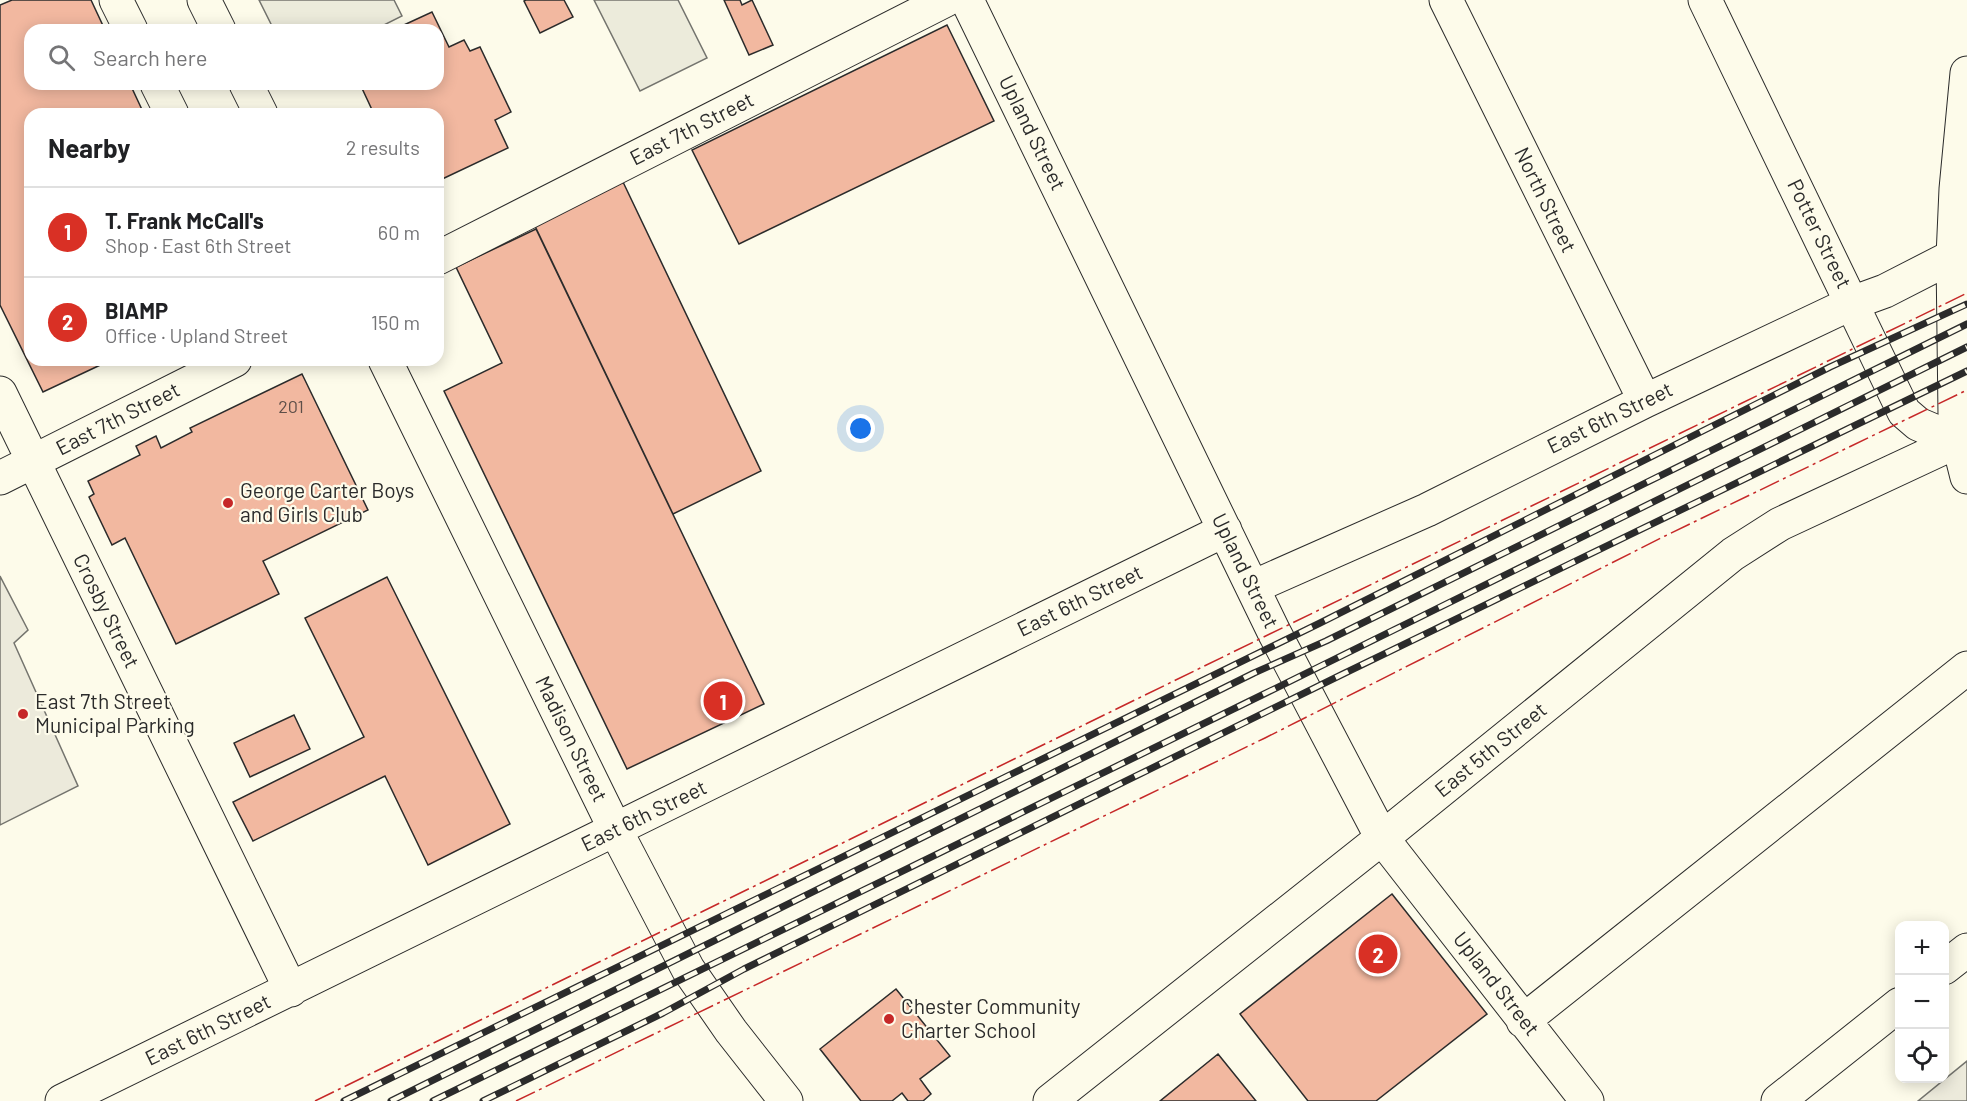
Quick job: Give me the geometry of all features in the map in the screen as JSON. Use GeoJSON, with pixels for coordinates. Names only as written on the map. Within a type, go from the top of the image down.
{"type":"FeatureCollection","features":[{"type":"Feature","properties":{"kind":"street"},"geometry":{"type":"LineString","coordinates":[[116,0],[128,24]]}},
{"type":"Feature","properties":{"kind":"street"},"geometry":{"type":"LineString","coordinates":[[204,0],[216,24]]}},
{"type":"Feature","properties":{"kind":"street","name":"East 7th Street"},"geometry":{"type":"LineString","coordinates":[[444,255],[946,0]]}},
{"type":"Feature","properties":{"kind":"street","name":"Upland Street"},"geometry":{"type":"LineString","coordinates":[[967,0],[1274,632],[1382,838],[1587,1101]]}},
{"type":"Feature","properties":{"kind":"street","name":"North Street"},"geometry":{"type":"LineString","coordinates":[[1446,0],[1645,401]]}},
{"type":"Feature","properties":{"kind":"street","name":"Potter Street"},"geometry":{"type":"LineString","coordinates":[[1705,0],[1904,412],[1918,424],[1958,441]]}},
{"type":"Feature","properties":{"kind":"street"},"geometry":{"type":"LineString","coordinates":[[1967,73],[1956,189],[1960,253],[1954,388],[1958,441],[1967,477]]}},
{"type":"Feature","properties":{"kind":"street"},"geometry":{"type":"LineString","coordinates":[[160,90],[169,108]]}},
{"type":"Feature","properties":{"kind":"street"},"geometry":{"type":"LineString","coordinates":[[249,90],[258,108]]}},
{"type":"Feature","properties":{"kind":"street","name":"East 6th Street"},"geometry":{"type":"LineString","coordinates":[[1253,587],[1427,510],[1645,401],[1852,303],[1885,291],[1960,253]]}},
{"type":"Feature","properties":{"kind":"street","name":"East 7th Street"},"geometry":{"type":"LineString","coordinates":[[0,478],[223,366]]}},
{"type":"Feature","properties":{"kind":"street","name":"Madison Street"},"geometry":{"type":"LineString","coordinates":[[388,366],[616,831],[688,969],[731,1031],[786,1101]]}},
{"type":"Feature","properties":{"kind":"street","name":"Crosby Street"},"geometry":{"type":"LineString","coordinates":[[0,393],[291,990]]}},
{"type":"Feature","properties":{"kind":"street","name":"East 5th Street"},"geometry":{"type":"LineString","coordinates":[[1050,1101],[1382,838],[1714,569],[1756,538],[1780,524],[1958,441]]}},
{"type":"Feature","properties":{"kind":"street","name":"East 6th Street"},"geometry":{"type":"LineString","coordinates":[[62,1101],[1225,530]]}},
{"type":"Feature","properties":{"kind":"street"},"geometry":{"type":"LineString","coordinates":[[1524,1021],[1967,668]]}},
{"type":"Feature","properties":{"kind":"street"},"geometry":{"type":"LineString","coordinates":[[1949,964],[1967,950]]}},
{"type":"Feature","properties":{"kind":"street"},"geometry":{"type":"LineString","coordinates":[[1778,1101],[1895,1007]]}},
{"type":"Feature","properties":{"kind":"shaded area"},"geometry":{"type":"Polygon","coordinates":[[[259,0],[394,0],[402,16],[386,24],[271,24],[259,0]]]}},
{"type":"Feature","properties":{"kind":"shaded area"},"geometry":{"type":"Polygon","coordinates":[[[594,0],[678,0],[707,58],[640,91],[594,0]]]}},
{"type":"Feature","properties":{"kind":"shaded area","name":"East 7th Street Municipal Parking"},"geometry":{"type":"Polygon","coordinates":[[[0,576],[28,630],[14,643],[78,786],[0,825],[0,576]]]}},
{"type":"Feature","properties":{"kind":"shaded area"},"geometry":{"type":"Polygon","coordinates":[[[1967,1061],[1967,1101],[1918,1101],[1940,1083],[1949,1083],[1949,1076],[1967,1061]]]}},
{"type":"Feature","properties":{"kind":"building"},"geometry":{"type":"Polygon","coordinates":[[[12,0],[91,0],[102,24],[24,24],[24,90],[133,90],[141,108],[24,108],[24,354],[0,305],[0,5],[12,0]]]}},
{"type":"Feature","properties":{"kind":"building"},"geometry":{"type":"Polygon","coordinates":[[[564,0],[573,17],[540,33],[524,1],[564,0]]]}},
{"type":"Feature","properties":{"kind":"building"},"geometry":{"type":"Polygon","coordinates":[[[724,0],[740,0],[742,5],[752,0],[773,45],[749,55],[724,0]]]}},
{"type":"Feature","properties":{"kind":"building"},"geometry":{"type":"Polygon","coordinates":[[[432,12],[438,24],[406,24],[432,12]]]}},
{"type":"Feature","properties":{"kind":"building"},"geometry":{"type":"Polygon","coordinates":[[[947,25],[994,121],[739,244],[692,150],[947,25]]]}},
{"type":"Feature","properties":{"kind":"building"},"geometry":{"type":"Polygon","coordinates":[[[444,37],[449,47],[464,40],[470,51],[480,47],[511,112],[495,120],[508,148],[444,178],[444,108],[371,108],[363,90],[444,90],[444,37]]]}},
{"type":"Feature","properties":{"kind":"building"},"geometry":{"type":"Polygon","coordinates":[[[623,182],[761,471],[673,514],[534,224],[623,182]]]}},
{"type":"Feature","properties":{"kind":"building"},"geometry":{"type":"Polygon","coordinates":[[[536,229],[764,704],[627,769],[444,391],[502,363],[456,267],[536,229]]]}},
{"type":"Feature","properties":{"kind":"building"},"geometry":{"type":"Polygon","coordinates":[[[30,366],[98,366],[43,392],[30,366]]]}},
{"type":"Feature","properties":{"kind":"building","name":"George Carter Boys and Girls Club"},"geometry":{"type":"Polygon","coordinates":[[[302,374],[368,510],[263,561],[279,594],[176,644],[125,538],[112,545],[89,497],[94,494],[88,481],[140,455],[136,446],[156,436],[161,448],[192,432],[190,428],[302,374]]]}},
{"type":"Feature","properties":{"kind":"building"},"geometry":{"type":"Polygon","coordinates":[[[387,577],[510,824],[428,865],[385,776],[253,841],[233,802],[364,737],[305,618],[387,577]]]}},
{"type":"Feature","properties":{"kind":"building"},"geometry":{"type":"Polygon","coordinates":[[[294,715],[310,749],[250,777],[234,743],[294,715]]]}},
{"type":"Feature","properties":{"kind":"building"},"geometry":{"type":"Polygon","coordinates":[[[1392,894],[1487,1014],[1376,1101],[1308,1101],[1240,1014],[1392,894]]]}},
{"type":"Feature","properties":{"kind":"building","name":"Chester Community Charter School"},"geometry":{"type":"Polygon","coordinates":[[[896,989],[950,1056],[920,1079],[931,1094],[923,1101],[908,1101],[902,1093],[892,1101],[861,1101],[820,1049],[896,989]]]}},
{"type":"Feature","properties":{"kind":"building"},"geometry":{"type":"Polygon","coordinates":[[[1218,1054],[1256,1101],[1160,1101],[1218,1054]]]}},
{"type":"Feature","properties":{"kind":"railway"},"geometry":{"type":"LineString","coordinates":[[344,1101],[1320,623],[1830,367],[1967,304]]}},
{"type":"Feature","properties":{"kind":"railway"},"geometry":{"type":"LineString","coordinates":[[391,1101],[1254,673],[1326,641],[1967,324]]}},
{"type":"Feature","properties":{"kind":"railway"},"geometry":{"type":"LineString","coordinates":[[433,1101],[1967,347]]}},
{"type":"Feature","properties":{"kind":"railway"},"geometry":{"type":"LineString","coordinates":[[483,1101],[663,1013],[744,969],[1345,673],[1967,371]]}},
{"type":"Feature","properties":{"kind":"power"},"geometry":{"type":"LineString","coordinates":[[315,1101],[1967,293]]}},
{"type":"Feature","properties":{"kind":"power"},"geometry":{"type":"LineString","coordinates":[[516,1101],[1265,738],[1665,536],[1967,390]]}},
{"type":"Feature","properties":{"kind":"place","name":"George Carter Boys and Girls Club"},"geometry":{"type":"Point","coordinates":[228,503]}},
{"type":"Feature","properties":{"kind":"place","name":"T. Frank McCall's"},"geometry":{"type":"Point","coordinates":[723,701]}},
{"type":"Feature","properties":{"kind":"place","name":"East 7th Street Municipal Parking"},"geometry":{"type":"Point","coordinates":[23,714]}},
{"type":"Feature","properties":{"kind":"place","name":"BIAMP"},"geometry":{"type":"Point","coordinates":[1378,954]}},
{"type":"Feature","properties":{"kind":"place","name":"Chester Community Charter School"},"geometry":{"type":"Point","coordinates":[889,1019]}}]}
